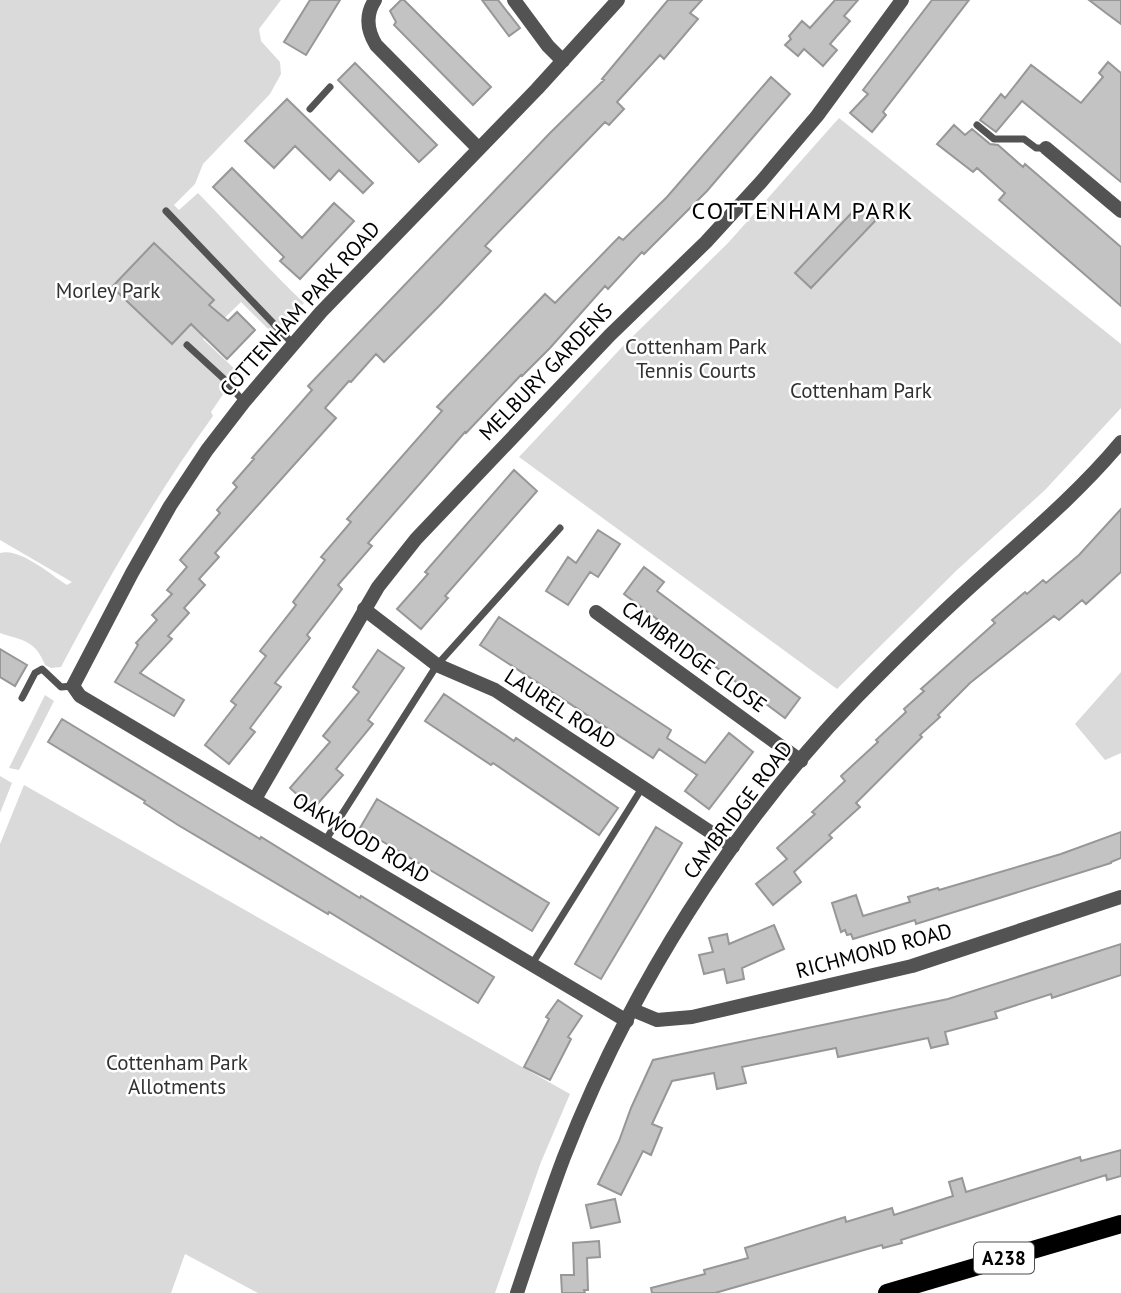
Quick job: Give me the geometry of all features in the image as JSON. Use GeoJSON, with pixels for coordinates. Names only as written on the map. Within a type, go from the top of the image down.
{"type":"FeatureCollection","features":[{"type":"Feature","properties":{"kind":"main road","name":"A238"},"geometry":{"type":"LineString","coordinates":[[887,1293],[1121,1224]]}},
{"type":"Feature","properties":{"kind":"street"},"geometry":{"type":"LineString","coordinates":[[375,0],[369,12],[368,24],[370,36],[376,45],[479,149]]}},
{"type":"Feature","properties":{"kind":"street"},"geometry":{"type":"LineString","coordinates":[[514,0],[548,46],[563,61]]}},
{"type":"Feature","properties":{"kind":"street","name":"COTTENHAM PARK ROAD"},"geometry":{"type":"LineString","coordinates":[[74,688],[132,573],[170,506],[244,402],[385,244],[479,149],[618,0]]}},
{"type":"Feature","properties":{"kind":"street","name":"MELBURY GARDENS"},"geometry":{"type":"LineString","coordinates":[[255,799],[378,587],[416,539],[487,461],[706,242],[761,182],[817,116],[902,0]]}},
{"type":"Feature","properties":{"kind":"street"},"geometry":{"type":"LineString","coordinates":[[1046,148],[1121,211]]}},
{"type":"Feature","properties":{"kind":"street","name":"CAMBRIDGE ROAD"},"geometry":{"type":"LineString","coordinates":[[517,1293],[565,1156],[630,1016],[678,929],[733,847],[801,761],[890,663],[1052,515],[1121,442]]}},
{"type":"Feature","properties":{"kind":"street","name":"LAUREL ROAD"},"geometry":{"type":"LineString","coordinates":[[364,610],[437,665],[495,690],[733,847]]}},
{"type":"Feature","properties":{"kind":"street","name":"CAMBRIDGE CLOSE"},"geometry":{"type":"LineString","coordinates":[[596,612],[801,761]]}},
{"type":"Feature","properties":{"kind":"street","name":"OAKWOOD ROAD"},"geometry":{"type":"LineString","coordinates":[[74,688],[80,695],[532,964],[630,1016]]}},
{"type":"Feature","properties":{"kind":"street","name":"RICHMOND ROAD"},"geometry":{"type":"LineString","coordinates":[[630,1016],[657,1020],[692,1017],[912,966],[1121,897]]}},
{"type":"Feature","properties":{"kind":"lane"},"geometry":{"type":"LineString","coordinates":[[310,108],[331,87]]}},
{"type":"Feature","properties":{"kind":"lane"},"geometry":{"type":"LineString","coordinates":[[977,125],[994,139],[1024,139],[1036,148],[1046,148]]}},
{"type":"Feature","properties":{"kind":"lane"},"geometry":{"type":"LineString","coordinates":[[166,211],[293,344]]}},
{"type":"Feature","properties":{"kind":"lane"},"geometry":{"type":"LineString","coordinates":[[187,345],[224,379],[244,402]]}},
{"type":"Feature","properties":{"kind":"lane"},"geometry":{"type":"LineString","coordinates":[[325,841],[437,665],[560,528]]}},
{"type":"Feature","properties":{"kind":"lane"},"geometry":{"type":"LineString","coordinates":[[23,698],[35,673],[42,669],[61,687],[74,688]]}},
{"type":"Feature","properties":{"kind":"lane"},"geometry":{"type":"LineString","coordinates":[[532,964],[642,788]]}},
{"type":"Feature","properties":{"kind":"green space","name":"Morley Park"},"geometry":{"type":"Polygon","coordinates":[[[0,0],[281,0],[259,29],[261,41],[280,62],[281,74],[270,94],[203,164],[195,184],[174,205],[179,210],[198,193],[304,303],[275,336],[241,302],[203,339],[240,374],[211,412],[213,416],[114,570],[61,667],[51,668],[45,665],[33,646],[0,633],[0,553],[16,554],[67,585],[72,582],[0,540],[0,0]]]}},
{"type":"Feature","properties":{"kind":"green space","name":"Cottenham Park"},"geometry":{"type":"Polygon","coordinates":[[[839,118],[1121,344],[1121,408],[1045,490],[957,570],[837,689],[519,457],[624,345],[728,243],[839,118]]]}},
{"type":"Feature","properties":{"kind":"green space"},"geometry":{"type":"Polygon","coordinates":[[[1121,672],[1121,753],[1105,760],[1075,724],[1121,672]]]}},
{"type":"Feature","properties":{"kind":"green space"},"geometry":{"type":"Polygon","coordinates":[[[45,695],[54,701],[19,770],[9,768],[45,695]]]}},
{"type":"Feature","properties":{"kind":"green space"},"geometry":{"type":"Polygon","coordinates":[[[0,776],[12,783],[0,813],[0,776]]]}},
{"type":"Feature","properties":{"kind":"green space","name":"Cottenham Park Allotments"},"geometry":{"type":"Polygon","coordinates":[[[24,785],[570,1094],[541,1162],[495,1293],[258,1293],[185,1254],[171,1293],[0,1293],[0,844],[24,785]]]}},
{"type":"Feature","properties":{"kind":"building"},"geometry":{"type":"Polygon","coordinates":[[[310,0],[340,0],[306,55],[284,42],[310,0]]]}},
{"type":"Feature","properties":{"kind":"building"},"geometry":{"type":"Polygon","coordinates":[[[401,0],[491,87],[473,105],[394,25],[396,22],[390,11],[401,0]]]}},
{"type":"Feature","properties":{"kind":"building"},"geometry":{"type":"Polygon","coordinates":[[[482,0],[498,0],[520,28],[509,36],[482,0]]]}},
{"type":"Feature","properties":{"kind":"building"},"geometry":{"type":"Polygon","coordinates":[[[668,0],[702,0],[690,13],[698,19],[664,59],[660,55],[617,102],[624,109],[609,125],[605,122],[485,246],[491,251],[440,305],[384,362],[376,354],[351,382],[349,381],[325,408],[336,418],[215,553],[219,557],[199,579],[205,585],[184,608],[189,613],[168,636],[172,639],[140,673],[184,700],[174,716],[115,682],[138,645],[136,643],[157,620],[152,615],[172,594],[167,590],[187,567],[180,560],[220,513],[217,510],[237,487],[233,483],[254,459],[252,458],[312,390],[308,386],[604,80],[602,79],[668,0]]]}},
{"type":"Feature","properties":{"kind":"building"},"geometry":{"type":"Polygon","coordinates":[[[835,0],[858,0],[844,16],[850,21],[830,44],[837,50],[823,66],[804,49],[798,56],[785,45],[802,21],[810,28],[835,0]]]}},
{"type":"Feature","properties":{"kind":"building"},"geometry":{"type":"Polygon","coordinates":[[[932,0],[969,0],[883,112],[886,115],[872,132],[850,113],[868,94],[863,90],[932,0]]]}},
{"type":"Feature","properties":{"kind":"building"},"geometry":{"type":"Polygon","coordinates":[[[1089,0],[1121,0],[1121,24],[1106,13],[1089,0]]]}},
{"type":"Feature","properties":{"kind":"building"},"geometry":{"type":"Polygon","coordinates":[[[1108,62],[1121,73],[1121,182],[1022,101],[996,132],[980,120],[1001,94],[1005,98],[1031,65],[1081,103],[1103,77],[1099,73],[1108,62]]]}},
{"type":"Feature","properties":{"kind":"building"},"geometry":{"type":"Polygon","coordinates":[[[355,63],[437,145],[419,162],[338,80],[355,63]]]}},
{"type":"Feature","properties":{"kind":"building"},"geometry":{"type":"Polygon","coordinates":[[[771,77],[790,94],[707,191],[644,254],[642,252],[608,289],[605,286],[550,348],[465,432],[368,543],[372,546],[338,585],[342,589],[307,635],[310,638],[275,683],[281,687],[250,728],[255,732],[229,764],[205,745],[236,705],[231,701],[266,656],[260,651],[296,605],[293,602],[325,560],[321,557],[351,522],[347,519],[442,411],[437,407],[545,294],[555,303],[619,237],[623,240],[667,197],[771,77]]]}},
{"type":"Feature","properties":{"kind":"building"},"geometry":{"type":"Polygon","coordinates":[[[287,99],[373,183],[363,193],[339,170],[330,180],[295,146],[274,168],[245,141],[287,99]]]}},
{"type":"Feature","properties":{"kind":"building"},"geometry":{"type":"Polygon","coordinates":[[[954,125],[965,135],[972,129],[990,144],[998,145],[1023,167],[1025,164],[1121,247],[1121,306],[999,200],[1005,193],[977,168],[973,172],[937,144],[954,125]]]}},
{"type":"Feature","properties":{"kind":"building"},"geometry":{"type":"Polygon","coordinates":[[[232,168],[302,238],[334,203],[354,221],[300,279],[280,261],[284,257],[213,187],[232,168]]]}},
{"type":"Feature","properties":{"kind":"building"},"geometry":{"type":"Polygon","coordinates":[[[860,204],[876,220],[811,288],[795,273],[860,204]]]}},
{"type":"Feature","properties":{"kind":"building"},"geometry":{"type":"Polygon","coordinates":[[[154,243],[214,300],[209,305],[228,321],[237,312],[255,330],[227,359],[191,324],[172,344],[112,287],[154,243]]]}},
{"type":"Feature","properties":{"kind":"building"},"geometry":{"type":"Polygon","coordinates":[[[514,470],[537,491],[445,596],[448,598],[421,629],[397,609],[428,574],[425,572],[514,470]]]}},
{"type":"Feature","properties":{"kind":"building"},"geometry":{"type":"Polygon","coordinates":[[[1121,509],[1121,572],[1086,604],[1082,600],[1059,620],[1054,616],[970,683],[920,735],[922,737],[856,803],[860,807],[829,835],[832,838],[794,872],[801,882],[773,905],[756,884],[787,859],[777,848],[815,814],[812,812],[845,781],[841,776],[906,712],[904,709],[924,691],[921,689],[995,623],[992,620],[1025,592],[1027,594],[1043,580],[1046,583],[1079,555],[1121,509]]]}},
{"type":"Feature","properties":{"kind":"building"},"geometry":{"type":"Polygon","coordinates":[[[598,530],[620,544],[598,577],[590,572],[568,605],[546,591],[568,557],[576,563],[598,530]]]}},
{"type":"Feature","properties":{"kind":"building"},"geometry":{"type":"Polygon","coordinates":[[[644,567],[664,582],[657,591],[800,698],[785,718],[655,622],[657,619],[624,594],[644,567]]]}},
{"type":"Feature","properties":{"kind":"building"},"geometry":{"type":"Polygon","coordinates":[[[499,617],[671,730],[667,738],[705,763],[729,733],[753,752],[709,809],[685,791],[697,775],[659,749],[653,758],[480,645],[499,617]]]}},
{"type":"Feature","properties":{"kind":"building"},"geometry":{"type":"Polygon","coordinates":[[[0,649],[27,665],[15,686],[0,677],[0,649]]]}},
{"type":"Feature","properties":{"kind":"building"},"geometry":{"type":"Polygon","coordinates":[[[378,650],[404,668],[368,720],[373,724],[336,769],[343,775],[313,809],[290,788],[330,742],[323,736],[359,692],[353,687],[378,650]]]}},
{"type":"Feature","properties":{"kind":"building"},"geometry":{"type":"Polygon","coordinates":[[[444,694],[514,741],[516,738],[618,808],[599,835],[493,763],[491,765],[425,721],[444,694]]]}},
{"type":"Feature","properties":{"kind":"building"},"geometry":{"type":"Polygon","coordinates":[[[62,719],[494,977],[478,1003],[329,912],[328,914],[178,825],[144,803],[145,801],[48,742],[62,719]]]}},
{"type":"Feature","properties":{"kind":"building"},"geometry":{"type":"Polygon","coordinates":[[[377,799],[549,903],[532,931],[360,828],[377,799]]]}},
{"type":"Feature","properties":{"kind":"building"},"geometry":{"type":"Polygon","coordinates":[[[656,827],[682,843],[601,979],[575,964],[656,827]]]}},
{"type":"Feature","properties":{"kind":"building"},"geometry":{"type":"Polygon","coordinates":[[[1121,832],[1121,858],[1111,863],[916,924],[915,920],[853,939],[845,930],[841,932],[832,903],[856,895],[863,916],[910,902],[908,897],[1061,854],[1121,832]]]}},
{"type":"Feature","properties":{"kind":"building"},"geometry":{"type":"Polygon","coordinates":[[[774,925],[784,949],[742,968],[744,979],[727,983],[724,969],[704,974],[699,955],[713,952],[709,938],[727,934],[729,944],[774,925]]]}},
{"type":"Feature","properties":{"kind":"building"},"geometry":{"type":"Polygon","coordinates":[[[1121,944],[1121,975],[1052,998],[1051,994],[995,1012],[997,1018],[945,1032],[948,1044],[931,1048],[928,1038],[838,1057],[836,1048],[742,1067],[746,1083],[717,1089],[714,1073],[672,1081],[652,1124],[662,1128],[651,1155],[643,1151],[621,1195],[598,1184],[653,1060],[948,999],[1121,944]]]}},
{"type":"Feature","properties":{"kind":"building"},"geometry":{"type":"Polygon","coordinates":[[[558,1000],[582,1016],[568,1037],[571,1039],[550,1080],[524,1067],[549,1019],[546,1017],[558,1000]]]}},
{"type":"Feature","properties":{"kind":"building"},"geometry":{"type":"Polygon","coordinates":[[[1121,1150],[1121,1176],[1107,1180],[1106,1175],[901,1240],[902,1243],[883,1248],[882,1245],[715,1293],[652,1293],[651,1288],[705,1274],[704,1270],[748,1258],[745,1248],[845,1217],[846,1222],[892,1208],[894,1215],[953,1196],[949,1182],[962,1178],[966,1192],[1080,1157],[1081,1161],[1121,1150]]]}},
{"type":"Feature","properties":{"kind":"building"},"geometry":{"type":"Polygon","coordinates":[[[615,1199],[620,1222],[591,1228],[586,1205],[615,1199]]]}},
{"type":"Feature","properties":{"kind":"building"},"geometry":{"type":"Polygon","coordinates":[[[599,1241],[600,1257],[587,1258],[588,1290],[584,1290],[585,1293],[562,1293],[561,1275],[574,1275],[573,1243],[599,1241]]]}},
{"type":"Feature","properties":{"kind":"district","name":"COTTENHAM PARK"},"geometry":{"type":"Point","coordinates":[803,211]}},
{"type":"Feature","properties":{"kind":"park label","name":"Cottenham Park Tennis Courts"},"geometry":{"type":"Point","coordinates":[696,359]}}]}
